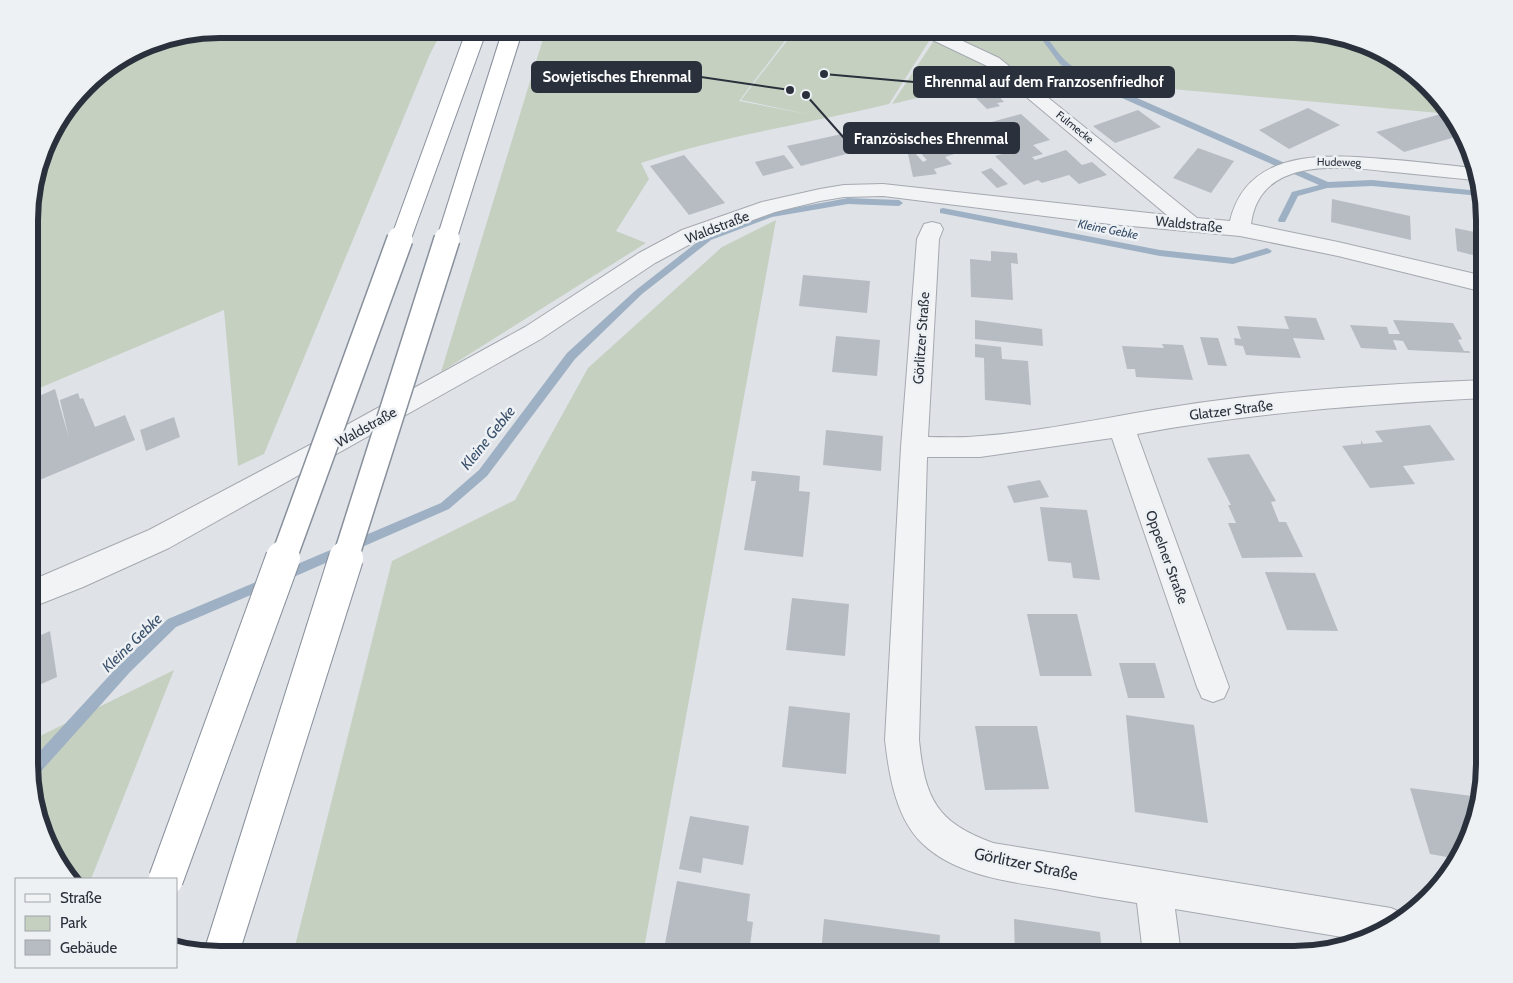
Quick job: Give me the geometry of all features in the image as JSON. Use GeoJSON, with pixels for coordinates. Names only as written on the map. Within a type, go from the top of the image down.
{"type":"FeatureCollection","features":[{"type":"Feature","properties":{"kind":"highway"},"geometry":{"type":"LineString","coordinates":[[166,878],[474,38]]}},
{"type":"Feature","properties":{"kind":"highway"},"geometry":{"type":"LineString","coordinates":[[224,946],[510,38]]}},
{"type":"Feature","properties":{"kind":"street","name":"Fulmecke"},"geometry":{"type":"LineString","coordinates":[[943,38],[994,62],[1191,224]]}},
{"type":"Feature","properties":{"kind":"street","name":"Hudeweg"},"geometry":{"type":"LineString","coordinates":[[1240,230],[1243,210],[1252,193],[1260,184],[1294,165],[1317,161],[1344,161],[1469,174]]}},
{"type":"Feature","properties":{"kind":"street","name":"Waldstraße"},"geometry":{"type":"LineString","coordinates":[[38,592],[159,539],[332,445],[532,333],[647,258],[690,235],[759,210],[801,199],[844,191],[883,190],[1110,217],[1240,230],[1338,249],[1476,282]]}},
{"type":"Feature","properties":{"kind":"street","name":"Görlitzer Straße"},"geometry":{"type":"LineString","coordinates":[[932,229],[928,239],[914,447],[902,740],[904,767],[918,807],[931,826],[946,841],[968,852],[993,861],[1378,925]]}},
{"type":"Feature","properties":{"kind":"street","name":"Glatzer Straße"},"geometry":{"type":"LineString","coordinates":[[914,447],[980,447],[1121,427],[1204,412],[1379,394],[1476,389]]}},
{"type":"Feature","properties":{"kind":"street","name":"Oppelner Straße"},"geometry":{"type":"LineString","coordinates":[[1121,427],[1214,687]]}},
{"type":"Feature","properties":{"kind":"street"},"geometry":{"type":"LineString","coordinates":[[1154,889],[1161,946]]}},
{"type":"Feature","properties":{"kind":"green space"},"geometry":{"type":"Polygon","coordinates":[[[207,38],[438,38],[264,454],[238,466],[224,310],[38,389],[39,195],[51,150],[62,128],[75,109],[99,83],[118,68],[150,51],[184,41],[207,38]]]}},
{"type":"Feature","properties":{"kind":"green space"},"geometry":{"type":"Polygon","coordinates":[[[543,38],[787,38],[739,101],[812,115],[741,100],[789,38],[931,38],[889,104],[702,145],[641,163],[649,179],[616,231],[646,243],[441,372],[543,38]]]}},
{"type":"Feature","properties":{"kind":"green space"},"geometry":{"type":"Polygon","coordinates":[[[1300,38],[1344,45],[1374,56],[1395,68],[1414,83],[1441,113],[1015,75],[892,104],[935,39],[1300,38]]]}},
{"type":"Feature","properties":{"kind":"green space"},"geometry":{"type":"Polygon","coordinates":[[[1304,38],[1318,39],[1337,43],[1304,38]]]}},
{"type":"Feature","properties":{"kind":"green space"},"geometry":{"type":"Polygon","coordinates":[[[776,220],[644,946],[295,946],[392,561],[515,500],[588,368],[722,247],[776,220]]]}},
{"type":"Feature","properties":{"kind":"green space"},"geometry":{"type":"Polygon","coordinates":[[[174,670],[91,878],[78,878],[68,865],[51,833],[39,788],[38,737],[174,670]]]}},
{"type":"Feature","properties":{"kind":"building"},"geometry":{"type":"Polygon","coordinates":[[[996,93],[1004,102],[997,103],[1000,106],[987,109],[976,98],[996,93]]]}},
{"type":"Feature","properties":{"kind":"building"},"geometry":{"type":"Polygon","coordinates":[[[1308,108],[1340,125],[1289,149],[1259,130],[1308,108]]]}},
{"type":"Feature","properties":{"kind":"building"},"geometry":{"type":"Polygon","coordinates":[[[1138,110],[1161,127],[1115,143],[1093,126],[1138,110]]]}},
{"type":"Feature","properties":{"kind":"building"},"geometry":{"type":"Polygon","coordinates":[[[1021,114],[1050,140],[1033,145],[1043,154],[1032,157],[1035,160],[1066,150],[1082,165],[1092,162],[1107,175],[1079,184],[1069,175],[1042,183],[1038,180],[1024,185],[995,156],[1013,151],[984,124],[1021,114]]]}},
{"type":"Feature","properties":{"kind":"building"},"geometry":{"type":"Polygon","coordinates":[[[1441,114],[1456,137],[1404,152],[1376,132],[1441,114]]]}},
{"type":"Feature","properties":{"kind":"building"},"geometry":{"type":"Polygon","coordinates":[[[972,122],[983,133],[964,137],[954,127],[972,122]]]}},
{"type":"Feature","properties":{"kind":"building"},"geometry":{"type":"Polygon","coordinates":[[[928,124],[940,139],[960,138],[970,149],[945,157],[952,164],[934,169],[937,174],[913,177],[908,154],[914,152],[923,162],[927,160],[916,148],[920,147],[913,140],[911,129],[928,124]]]}},
{"type":"Feature","properties":{"kind":"building"},"geometry":{"type":"Polygon","coordinates":[[[851,132],[865,149],[801,166],[787,146],[851,132]]]}},
{"type":"Feature","properties":{"kind":"building"},"geometry":{"type":"Polygon","coordinates":[[[1198,148],[1234,161],[1211,193],[1173,178],[1198,148]]]}},
{"type":"Feature","properties":{"kind":"building"},"geometry":{"type":"Polygon","coordinates":[[[684,155],[725,203],[689,215],[650,166],[684,155]]]}},
{"type":"Feature","properties":{"kind":"building"},"geometry":{"type":"Polygon","coordinates":[[[784,155],[794,168],[763,176],[755,162],[784,155]]]}},
{"type":"Feature","properties":{"kind":"building"},"geometry":{"type":"Polygon","coordinates":[[[991,168],[1008,184],[997,188],[981,172],[991,168]]]}},
{"type":"Feature","properties":{"kind":"building"},"geometry":{"type":"Polygon","coordinates":[[[1332,199],[1410,216],[1411,240],[1331,222],[1332,199]]]}},
{"type":"Feature","properties":{"kind":"building"},"geometry":{"type":"Polygon","coordinates":[[[1455,228],[1476,232],[1476,256],[1457,251],[1455,228]]]}},
{"type":"Feature","properties":{"kind":"building"},"geometry":{"type":"Polygon","coordinates":[[[991,251],[1017,253],[1018,264],[1011,263],[1013,300],[971,297],[970,259],[991,261],[991,251]]]}},
{"type":"Feature","properties":{"kind":"building"},"geometry":{"type":"Polygon","coordinates":[[[803,275],[870,281],[867,313],[799,306],[803,275]]]}},
{"type":"Feature","properties":{"kind":"building"},"geometry":{"type":"Polygon","coordinates":[[[1284,316],[1316,318],[1325,340],[1293,338],[1301,358],[1246,355],[1243,346],[1235,345],[1234,338],[1241,339],[1237,326],[1289,329],[1284,316]]]}},
{"type":"Feature","properties":{"kind":"building"},"geometry":{"type":"Polygon","coordinates":[[[975,320],[1042,329],[1043,346],[975,339],[975,320]]]}},
{"type":"Feature","properties":{"kind":"building"},"geometry":{"type":"Polygon","coordinates":[[[1393,320],[1453,323],[1462,339],[1458,340],[1464,351],[1469,351],[1470,353],[1408,350],[1403,341],[1393,340],[1397,350],[1361,348],[1350,325],[1387,327],[1389,334],[1400,334],[1393,320]]]}},
{"type":"Feature","properties":{"kind":"building"},"geometry":{"type":"Polygon","coordinates":[[[836,336],[880,340],[877,376],[832,372],[836,336]]]}},
{"type":"Feature","properties":{"kind":"building"},"geometry":{"type":"Polygon","coordinates":[[[1200,337],[1218,338],[1227,366],[1208,365],[1200,337]]]}},
{"type":"Feature","properties":{"kind":"building"},"geometry":{"type":"Polygon","coordinates":[[[975,344],[1001,347],[1002,359],[1028,361],[1031,405],[985,400],[984,358],[975,357],[975,344]]]}},
{"type":"Feature","properties":{"kind":"building"},"geometry":{"type":"Polygon","coordinates":[[[1162,344],[1183,345],[1193,380],[1136,377],[1135,369],[1127,369],[1122,346],[1164,348],[1162,344]]]}},
{"type":"Feature","properties":{"kind":"building"},"geometry":{"type":"Polygon","coordinates":[[[55,389],[69,438],[60,400],[78,393],[80,399],[83,398],[95,427],[125,415],[135,440],[38,481],[38,396],[55,389]]]}},
{"type":"Feature","properties":{"kind":"building"},"geometry":{"type":"Polygon","coordinates":[[[174,417],[180,437],[146,451],[140,430],[174,417]]]}},
{"type":"Feature","properties":{"kind":"building"},"geometry":{"type":"Polygon","coordinates":[[[1430,425],[1455,460],[1403,466],[1415,484],[1370,488],[1342,446],[1361,444],[1361,440],[1363,444],[1383,442],[1375,431],[1430,425]]]}},
{"type":"Feature","properties":{"kind":"building"},"geometry":{"type":"Polygon","coordinates":[[[826,430],[883,436],[881,471],[823,465],[826,430]]]}},
{"type":"Feature","properties":{"kind":"building"},"geometry":{"type":"Polygon","coordinates":[[[1249,454],[1276,501],[1271,502],[1279,522],[1286,522],[1303,557],[1242,558],[1228,523],[1236,523],[1228,505],[1231,505],[1207,458],[1249,454]]]}},
{"type":"Feature","properties":{"kind":"building"},"geometry":{"type":"Polygon","coordinates":[[[752,471],[800,476],[799,491],[810,492],[803,557],[744,550],[756,481],[751,481],[752,471]]]}},
{"type":"Feature","properties":{"kind":"building"},"geometry":{"type":"Polygon","coordinates":[[[1040,480],[1049,497],[1014,503],[1007,486],[1040,480]]]}},
{"type":"Feature","properties":{"kind":"building"},"geometry":{"type":"Polygon","coordinates":[[[1040,507],[1087,510],[1100,580],[1073,578],[1071,563],[1048,561],[1040,507]]]}},
{"type":"Feature","properties":{"kind":"building"},"geometry":{"type":"Polygon","coordinates":[[[1265,572],[1315,573],[1338,631],[1287,630],[1265,572]]]}},
{"type":"Feature","properties":{"kind":"building"},"geometry":{"type":"Polygon","coordinates":[[[792,598],[849,604],[845,656],[786,650],[792,598]]]}},
{"type":"Feature","properties":{"kind":"building"},"geometry":{"type":"Polygon","coordinates":[[[1027,614],[1077,614],[1092,676],[1040,676],[1027,614]]]}},
{"type":"Feature","properties":{"kind":"building"},"geometry":{"type":"Polygon","coordinates":[[[50,631],[57,677],[38,685],[38,636],[50,631]]]}},
{"type":"Feature","properties":{"kind":"building"},"geometry":{"type":"Polygon","coordinates":[[[1119,663],[1155,663],[1165,698],[1128,698],[1119,663]]]}},
{"type":"Feature","properties":{"kind":"building"},"geometry":{"type":"Polygon","coordinates":[[[789,706],[850,713],[846,774],[782,767],[789,706]]]}},
{"type":"Feature","properties":{"kind":"building"},"geometry":{"type":"Polygon","coordinates":[[[1126,715],[1194,725],[1208,823],[1135,812],[1126,715]]]}},
{"type":"Feature","properties":{"kind":"building"},"geometry":{"type":"Polygon","coordinates":[[[975,726],[1037,726],[1049,789],[985,790],[975,726]]]}},
{"type":"Feature","properties":{"kind":"building"},"geometry":{"type":"Polygon","coordinates":[[[1410,788],[1473,796],[1462,833],[1450,857],[1430,854],[1410,788]]]}},
{"type":"Feature","properties":{"kind":"building"},"geometry":{"type":"Polygon","coordinates":[[[690,816],[749,826],[743,865],[703,858],[701,873],[679,869],[690,816]]]}},
{"type":"Feature","properties":{"kind":"building"},"geometry":{"type":"Polygon","coordinates":[[[677,881],[750,894],[747,921],[753,922],[750,946],[665,946],[677,881]]]}},
{"type":"Feature","properties":{"kind":"building"},"geometry":{"type":"Polygon","coordinates":[[[824,919],[940,935],[939,946],[822,946],[824,919]]]}},
{"type":"Feature","properties":{"kind":"building"},"geometry":{"type":"Polygon","coordinates":[[[1014,919],[1100,932],[1101,946],[1015,946],[1014,919]]]}},
{"type":"Feature","properties":{"kind":"waterway"},"geometry":{"type":"LineString","coordinates":[[1044,38],[1063,62],[1084,78],[1327,185]]}},
{"type":"Feature","properties":{"kind":"waterway","name":"Kleine Gebke"},"geometry":{"type":"LineString","coordinates":[[1327,185],[1372,183],[1474,193]]}},
{"type":"Feature","properties":{"kind":"waterway","name":"Kleine Gebke"},"geometry":{"type":"LineString","coordinates":[[1282,220],[1295,194],[1327,185]]}},
{"type":"Feature","properties":{"kind":"waterway","name":"Kleine Gebke"},"geometry":{"type":"LineString","coordinates":[[285,575],[445,506],[483,473],[571,356],[639,292],[708,238],[770,215],[848,201],[899,203]]}},
{"type":"Feature","properties":{"kind":"waterway","name":"Kleine Gebke"},"geometry":{"type":"LineString","coordinates":[[943,211],[1160,253],[1233,261],[1267,251]]}},
{"type":"Feature","properties":{"kind":"waterway","name":"Kleine Gebke"},"geometry":{"type":"LineString","coordinates":[[38,764],[125,668],[172,623],[268,582]]}},
{"type":"Feature","properties":{"kind":"place","name":"Ehrenmal auf dem Franzosenfriedhof"},"geometry":{"type":"Point","coordinates":[824,74]}},
{"type":"Feature","properties":{"kind":"place","name":"Sowjetisches Ehrenmal"},"geometry":{"type":"Point","coordinates":[790,90]}},
{"type":"Feature","properties":{"kind":"place","name":"Französisches Ehrenmal"},"geometry":{"type":"Point","coordinates":[806,95]}}]}
